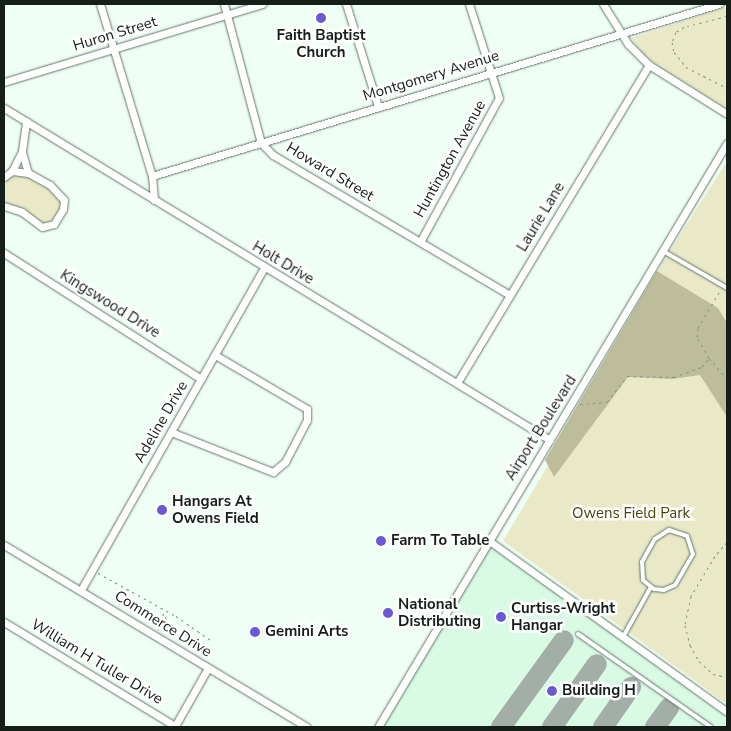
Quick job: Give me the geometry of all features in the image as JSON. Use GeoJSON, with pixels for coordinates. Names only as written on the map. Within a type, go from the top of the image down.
{"type":"FeatureCollection","features":[{"type":"Feature","properties":{"kind":"street"},"geometry":{"type":"LineString","coordinates":[[100,4],[152,176],[154,200]]}},
{"type":"Feature","properties":{"kind":"street"},"geometry":{"type":"LineString","coordinates":[[224,4],[261,143]]}},
{"type":"Feature","properties":{"kind":"street","name":"Huron Street"},"geometry":{"type":"LineString","coordinates":[[4,81],[262,4]]}},
{"type":"Feature","properties":{"kind":"street"},"geometry":{"type":"LineString","coordinates":[[346,4],[378,106]]}},
{"type":"Feature","properties":{"kind":"street","name":"Huntington Avenue"},"geometry":{"type":"LineString","coordinates":[[420,242],[500,98],[469,4]]}},
{"type":"Feature","properties":{"kind":"street"},"geometry":{"type":"LineString","coordinates":[[603,4],[621,34],[649,65],[727,114]]}},
{"type":"Feature","properties":{"kind":"street","name":"Montgomery Avenue"},"geometry":{"type":"LineString","coordinates":[[152,176],[716,4]]}},
{"type":"Feature","properties":{"kind":"street","name":"Laurie Lane"},"geometry":{"type":"LineString","coordinates":[[457,383],[649,65]]}},
{"type":"Feature","properties":{"kind":"street"},"geometry":{"type":"LineString","coordinates":[[4,81],[4,88]]}},
{"type":"Feature","properties":{"kind":"street","name":"Holt Drive"},"geometry":{"type":"LineString","coordinates":[[4,108],[264,268],[550,440]]}},
{"type":"Feature","properties":{"kind":"street"},"geometry":{"type":"LineString","coordinates":[[4,177],[12,171],[22,152],[26,121]]}},
{"type":"Feature","properties":{"kind":"street","name":"Howard Street"},"geometry":{"type":"LineString","coordinates":[[261,143],[273,155],[510,295]]}},
{"type":"Feature","properties":{"kind":"street","name":"Airport Boulevard"},"geometry":{"type":"LineString","coordinates":[[378,727],[488,540],[572,404],[727,143]]}},
{"type":"Feature","properties":{"kind":"street"},"geometry":{"type":"LineString","coordinates":[[22,152],[28,173]]}},
{"type":"Feature","properties":{"kind":"street"},"geometry":{"type":"LineString","coordinates":[[4,206],[22,212],[42,227],[54,224],[60,217],[64,200],[58,191],[28,173],[12,171]]}},
{"type":"Feature","properties":{"kind":"street","name":"Kingswood Drive"},"geometry":{"type":"LineString","coordinates":[[4,253],[201,379]]}},
{"type":"Feature","properties":{"kind":"street","name":"Adeline Drive"},"geometry":{"type":"LineString","coordinates":[[82,590],[264,268]]}},
{"type":"Feature","properties":{"kind":"street"},"geometry":{"type":"LineString","coordinates":[[171,432],[273,472],[285,462],[307,420],[307,409],[215,355]]}},
{"type":"Feature","properties":{"kind":"street"},"geometry":{"type":"LineString","coordinates":[[488,540],[727,712]]}},
{"type":"Feature","properties":{"kind":"street","name":"Commerce Drive"},"geometry":{"type":"LineString","coordinates":[[4,545],[82,590],[307,727]]}},
{"type":"Feature","properties":{"kind":"street","name":"William H Tuller Drive"},"geometry":{"type":"LineString","coordinates":[[4,622],[177,726]]}},
{"type":"Feature","properties":{"kind":"street"},"geometry":{"type":"LineString","coordinates":[[177,726],[208,668]]}},
{"type":"Feature","properties":{"kind":"lane"},"geometry":{"type":"LineString","coordinates":[[664,251],[725,287],[727,279]]}},
{"type":"Feature","properties":{"kind":"lane"},"geometry":{"type":"LineString","coordinates":[[669,530],[687,536],[693,554],[679,580],[664,590],[651,588],[643,580],[640,569],[655,539],[669,530]]}},
{"type":"Feature","properties":{"kind":"lane"},"geometry":{"type":"LineString","coordinates":[[622,637],[651,588]]}},
{"type":"Feature","properties":{"kind":"lane"},"geometry":{"type":"LineString","coordinates":[[578,634],[711,727]]}},
{"type":"Feature","properties":{"kind":"path"},"geometry":{"type":"LineString","coordinates":[[727,16],[684,27],[676,32],[672,42],[674,52],[686,67],[727,88]]}},
{"type":"Feature","properties":{"kind":"path"},"geometry":{"type":"LineString","coordinates":[[725,287],[698,328],[697,337],[709,358],[727,379]]}},
{"type":"Feature","properties":{"kind":"path"},"geometry":{"type":"LineString","coordinates":[[572,404],[608,402],[627,376],[674,377],[702,367],[709,358]]}},
{"type":"Feature","properties":{"kind":"path"},"geometry":{"type":"LineString","coordinates":[[727,542],[714,556],[691,596],[685,625],[690,645],[698,661],[713,674],[727,677]]}},
{"type":"Feature","properties":{"kind":"path"},"geometry":{"type":"LineString","coordinates":[[93,570],[212,641]]}},
{"type":"Feature","properties":{"kind":"path"},"geometry":{"type":"LineString","coordinates":[[154,635],[164,612]]}},
{"type":"Feature","properties":{"kind":"path"},"geometry":{"type":"LineString","coordinates":[[154,635],[169,614]]}},
{"type":"Feature","properties":{"kind":"path"},"geometry":{"type":"LineString","coordinates":[[161,618],[165,620]]}},
{"type":"Feature","properties":{"kind":"shaded area"},"geometry":{"type":"Polygon","coordinates":[[[657,271],[718,308],[727,323],[727,417],[700,375],[672,379],[628,377],[554,477],[545,460],[657,271]]]}},
{"type":"Feature","properties":{"kind":"shaded area"},"geometry":{"type":"Polygon","coordinates":[[[488,540],[727,712],[727,727],[378,727],[488,540]]]}},
{"type":"Feature","properties":{"kind":"green space"},"geometry":{"type":"Polygon","coordinates":[[[727,7],[727,109],[657,65],[643,54],[631,38],[727,7]]]}},
{"type":"Feature","properties":{"kind":"green space","name":"Owens Field Park"},"geometry":{"type":"Polygon","coordinates":[[[727,161],[727,704],[503,541],[619,346],[664,260],[727,161]]]}},
{"type":"Feature","properties":{"kind":"green space"},"geometry":{"type":"Polygon","coordinates":[[[12,171],[40,179],[64,200],[60,217],[42,227],[22,212],[4,206],[4,177],[12,171]]]}},
{"type":"Feature","properties":{"kind":"taxiway"},"geometry":{"type":"LineString","coordinates":[[501,727],[564,640]]}},
{"type":"Feature","properties":{"kind":"taxiway"},"geometry":{"type":"LineString","coordinates":[[552,727],[597,664]]}},
{"type":"Feature","properties":{"kind":"taxiway"},"geometry":{"type":"LineString","coordinates":[[603,727],[631,687]]}},
{"type":"Feature","properties":{"kind":"taxiway"},"geometry":{"type":"LineString","coordinates":[[655,727],[669,708]]}},
{"type":"Feature","properties":{"kind":"place","name":"Faith Baptist Church"},"geometry":{"type":"Point","coordinates":[321,18]}},
{"type":"Feature","properties":{"kind":"place","name":"Hangars At Owens Field"},"geometry":{"type":"Point","coordinates":[162,510]}},
{"type":"Feature","properties":{"kind":"place","name":"Farm To Table"},"geometry":{"type":"Point","coordinates":[381,541]}},
{"type":"Feature","properties":{"kind":"place","name":"National Distributing"},"geometry":{"type":"Point","coordinates":[388,613]}},
{"type":"Feature","properties":{"kind":"place","name":"Curtiss-Wright Hangar"},"geometry":{"type":"Point","coordinates":[501,617]}},
{"type":"Feature","properties":{"kind":"place","name":"Gemini Arts"},"geometry":{"type":"Point","coordinates":[255,632]}},
{"type":"Feature","properties":{"kind":"place","name":"Building H"},"geometry":{"type":"Point","coordinates":[552,691]}}]}
